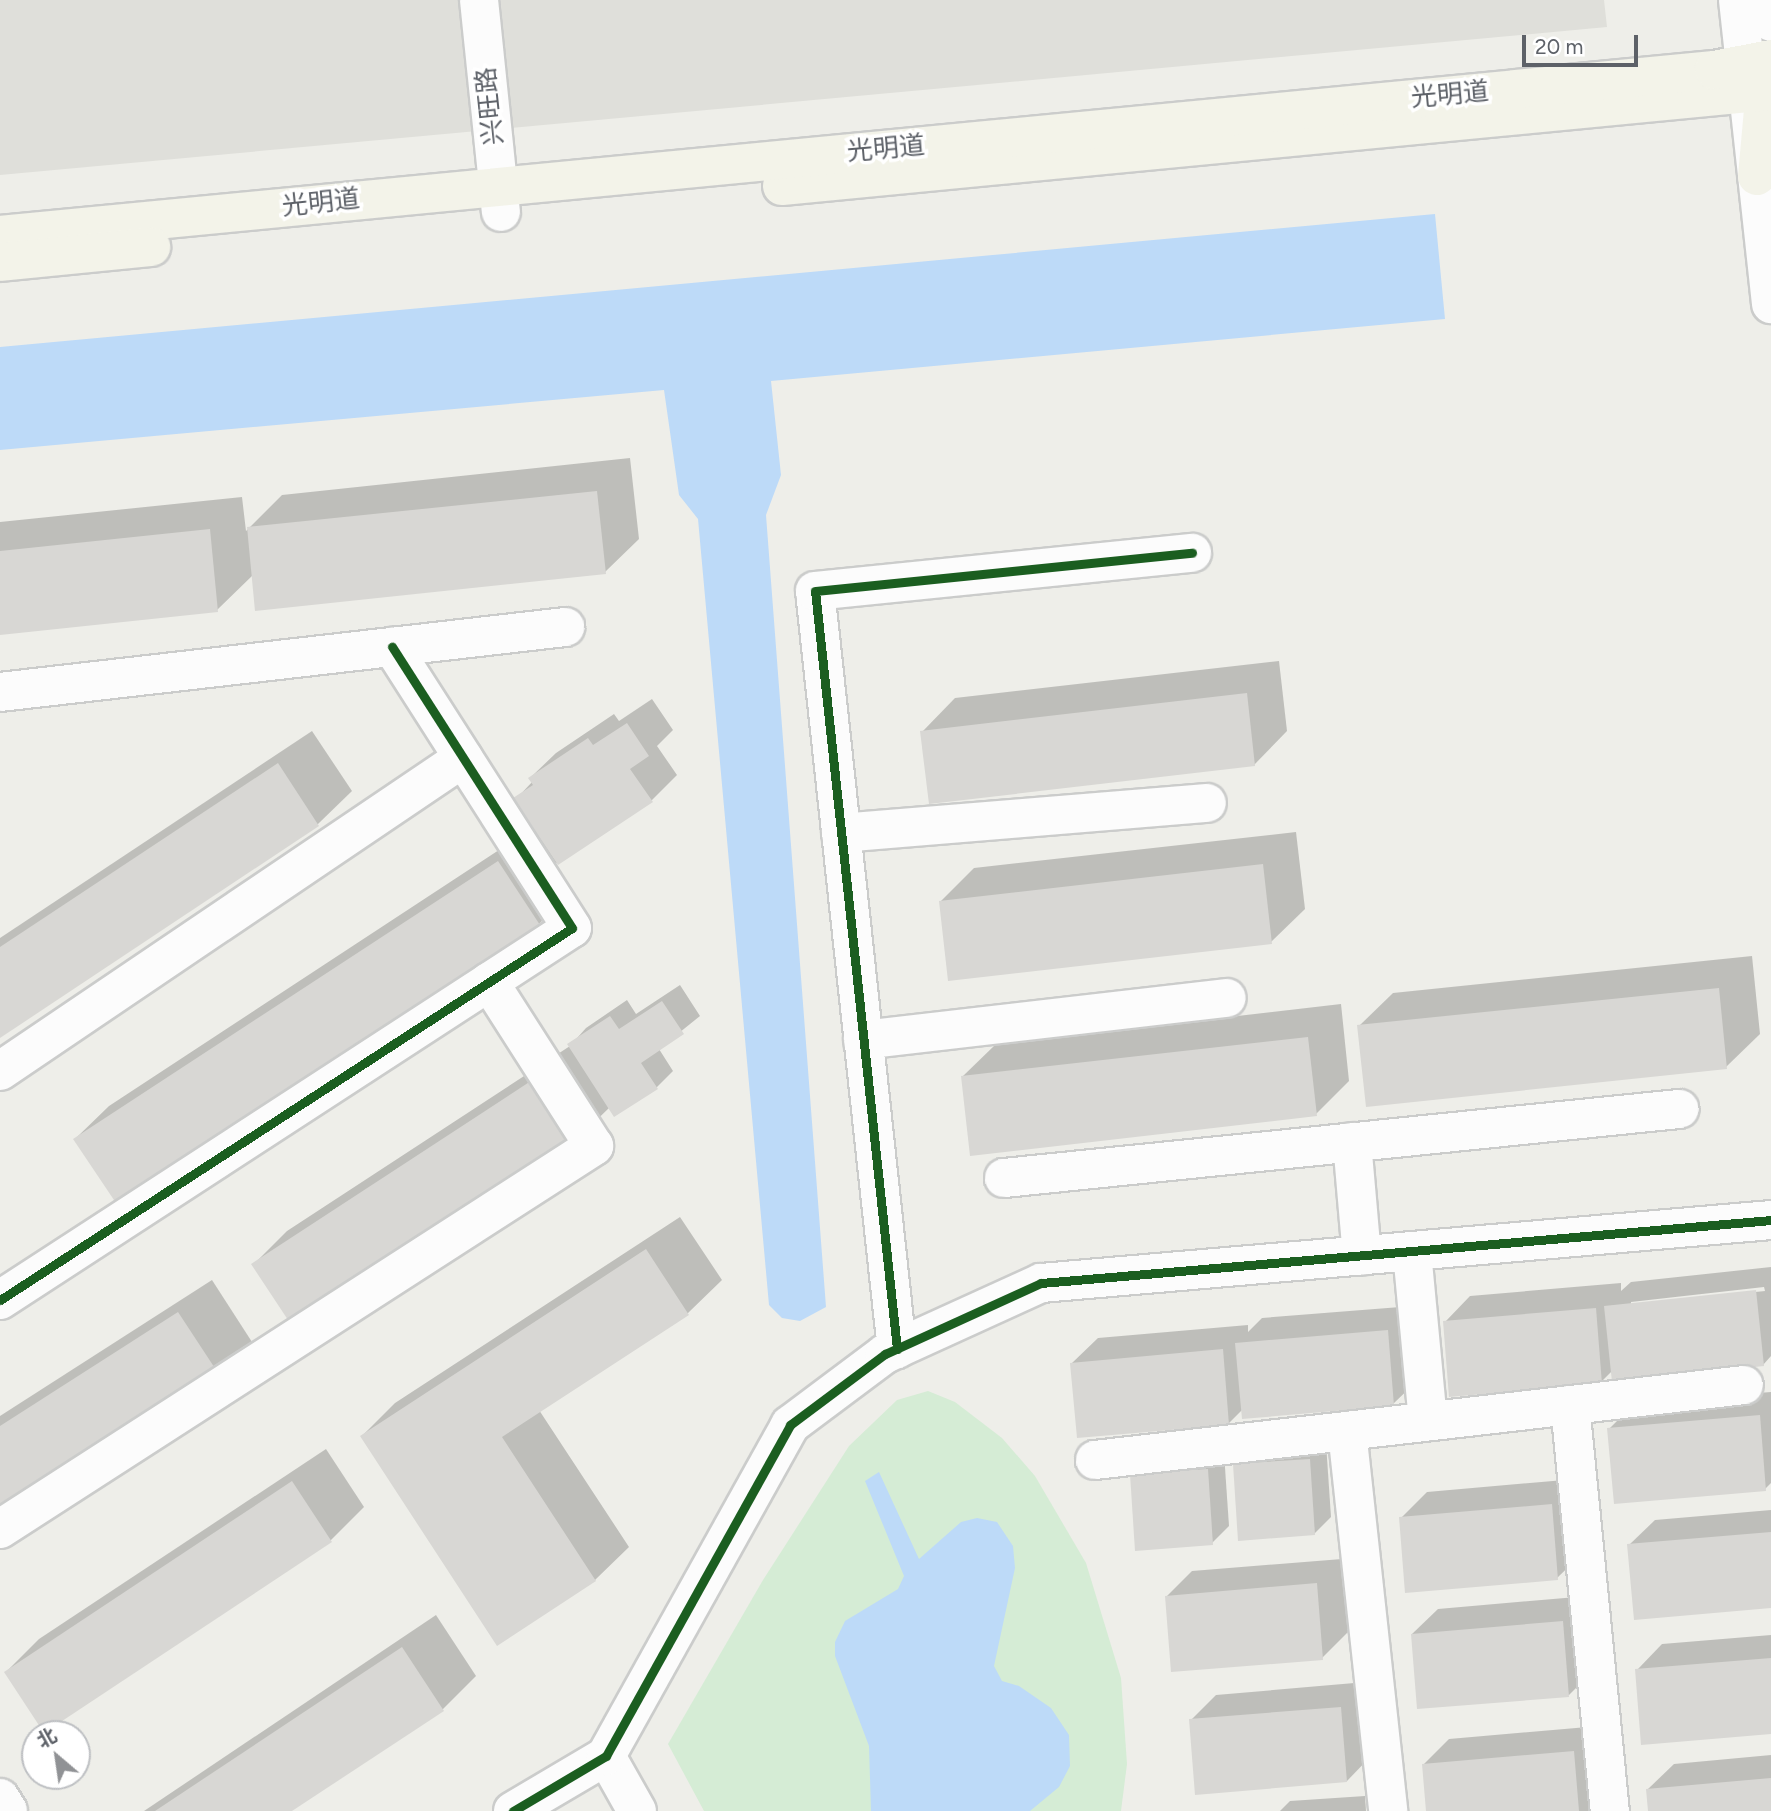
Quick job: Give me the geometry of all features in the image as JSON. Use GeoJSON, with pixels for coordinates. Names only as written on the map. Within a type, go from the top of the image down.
{"type":"FeatureCollection","features":[{"type":"Feature","properties":{"kind":"main road","name":"光明道"},"geometry":{"type":"LineString","coordinates":[[0,235],[500,199],[1761,80]]}},
{"type":"Feature","properties":{"kind":"main road","name":"光明道"},"geometry":{"type":"LineString","coordinates":[[0,262],[500,199]]}},
{"type":"Feature","properties":{"kind":"street","name":"兴旺路"},"geometry":{"type":"LineString","coordinates":[[479,0],[500,199]]}},
{"type":"Feature","properties":{"kind":"street"},"geometry":{"type":"LineString","coordinates":[[1738,0],[1761,80],[1757,176],[1771,304]]}},
{"type":"Feature","properties":{"kind":"street"},"geometry":{"type":"LineString","coordinates":[[1768,0],[1771,22]]}},
{"type":"Feature","properties":{"kind":"street"},"geometry":{"type":"LineString","coordinates":[[897,1349],[815,591],[1192,554]]}},
{"type":"Feature","properties":{"kind":"street"},"geometry":{"type":"LineString","coordinates":[[0,692],[565,627]]}},
{"type":"Feature","properties":{"kind":"street"},"geometry":{"type":"LineString","coordinates":[[0,1300],[572,928],[392,647]]}},
{"type":"Feature","properties":{"kind":"street"},"geometry":{"type":"LineString","coordinates":[[0,1070],[463,758]]}},
{"type":"Feature","properties":{"kind":"street"},"geometry":{"type":"LineString","coordinates":[[841,833],[1207,803]]}},
{"type":"Feature","properties":{"kind":"street"},"geometry":{"type":"LineString","coordinates":[[0,1529],[594,1146],[489,982]]}},
{"type":"Feature","properties":{"kind":"street"},"geometry":{"type":"LineString","coordinates":[[863,1040],[1227,998]]}},
{"type":"Feature","properties":{"kind":"street"},"geometry":{"type":"LineString","coordinates":[[1004,1178],[1679,1109]]}},
{"type":"Feature","properties":{"kind":"street"},"geometry":{"type":"LineString","coordinates":[[1352,1142],[1362,1256]]}},
{"type":"Feature","properties":{"kind":"street"},"geometry":{"type":"LineString","coordinates":[[513,1811],[606,1756],[790,1425],[897,1349],[1041,1283],[1771,1220]]}},
{"type":"Feature","properties":{"kind":"street"},"geometry":{"type":"LineString","coordinates":[[1412,1252],[1428,1421]]}},
{"type":"Feature","properties":{"kind":"street"},"geometry":{"type":"LineString","coordinates":[[1095,1460],[1744,1385]]}},
{"type":"Feature","properties":{"kind":"street"},"geometry":{"type":"LineString","coordinates":[[1570,1405],[1609,1811]]}},
{"type":"Feature","properties":{"kind":"street"},"geometry":{"type":"LineString","coordinates":[[1348,1431],[1388,1811]]}},
{"type":"Feature","properties":{"kind":"street"},"geometry":{"type":"LineString","coordinates":[[606,1756],[637,1811]]}},
{"type":"Feature","properties":{"kind":"street"},"geometry":{"type":"LineString","coordinates":[[0,1798],[8,1811]]}},
{"type":"Feature","properties":{"kind":"shaded area"},"geometry":{"type":"Polygon","coordinates":[[[0,0],[1604,0],[1607,27],[0,175],[0,0]]]}},
{"type":"Feature","properties":{"kind":"green space"},"geometry":{"type":"Polygon","coordinates":[[[928,1391],[955,1402],[1002,1438],[1035,1476],[1086,1563],[1121,1678],[1127,1764],[1121,1811],[704,1811],[668,1744],[763,1580],[849,1446],[897,1400],[928,1391]]]}},
{"type":"Feature","properties":{"kind":"water"},"geometry":{"type":"Polygon","coordinates":[[[1435,214],[1445,319],[771,381],[781,475],[766,515],[826,1307],[800,1321],[782,1318],[769,1305],[698,519],[679,495],[664,390],[0,450],[0,347],[1435,214]]]}},
{"type":"Feature","properties":{"kind":"water"},"geometry":{"type":"Polygon","coordinates":[[[879,1472],[919,1559],[961,1522],[977,1518],[997,1522],[1013,1546],[1015,1568],[994,1666],[1002,1681],[1019,1686],[1051,1708],[1069,1735],[1070,1766],[1059,1787],[1030,1811],[871,1811],[869,1746],[835,1656],[835,1642],[845,1621],[898,1589],[904,1576],[865,1481],[879,1472]]]}},
{"type":"Feature","properties":{"kind":"building"},"geometry":{"type":"Polygon","coordinates":[[[597,491],[606,574],[255,611],[247,527],[597,491]]]}},
{"type":"Feature","properties":{"kind":"building"},"geometry":{"type":"Polygon","coordinates":[[[210,529],[218,612],[0,635],[0,551],[210,529]]]}},
{"type":"Feature","properties":{"kind":"building"},"geometry":{"type":"Polygon","coordinates":[[[1247,693],[1255,766],[929,804],[920,731],[1247,693]]]}},
{"type":"Feature","properties":{"kind":"building"},"geometry":{"type":"Polygon","coordinates":[[[627,723],[649,756],[630,769],[653,802],[558,865],[513,798],[533,785],[528,778],[588,738],[593,745],[627,723]]]}},
{"type":"Feature","properties":{"kind":"building"},"geometry":{"type":"Polygon","coordinates":[[[278,763],[319,826],[0,1038],[0,947],[278,763]]]}},
{"type":"Feature","properties":{"kind":"building"},"geometry":{"type":"Polygon","coordinates":[[[498,861],[540,925],[116,1203],[73,1139],[498,861]]]}},
{"type":"Feature","properties":{"kind":"building"},"geometry":{"type":"Polygon","coordinates":[[[1263,864],[1272,944],[948,981],[939,901],[1263,864]]]}},
{"type":"Feature","properties":{"kind":"building"},"geometry":{"type":"Polygon","coordinates":[[[1719,988],[1727,1069],[1366,1107],[1357,1025],[1719,988]]]}},
{"type":"Feature","properties":{"kind":"building"},"geometry":{"type":"Polygon","coordinates":[[[662,1001],[684,1034],[641,1063],[658,1089],[614,1117],[567,1044],[610,1016],[619,1029],[662,1001]]]}},
{"type":"Feature","properties":{"kind":"building"},"geometry":{"type":"Polygon","coordinates":[[[1308,1037],[1317,1116],[970,1156],[961,1076],[1308,1037]]]}},
{"type":"Feature","properties":{"kind":"building"},"geometry":{"type":"Polygon","coordinates":[[[537,1077],[578,1140],[292,1326],[251,1264],[537,1077]]]}},
{"type":"Feature","properties":{"kind":"building"},"geometry":{"type":"Polygon","coordinates":[[[646,1249],[689,1315],[502,1437],[596,1581],[497,1646],[360,1436],[646,1249]]]}},
{"type":"Feature","properties":{"kind":"building"},"geometry":{"type":"Polygon","coordinates":[[[1756,1290],[1764,1366],[1612,1382],[1604,1306],[1756,1290]]]}},
{"type":"Feature","properties":{"kind":"building"},"geometry":{"type":"Polygon","coordinates":[[[1596,1308],[1602,1384],[1449,1397],[1443,1321],[1596,1308]]]}},
{"type":"Feature","properties":{"kind":"building"},"geometry":{"type":"Polygon","coordinates":[[[178,1312],[220,1376],[0,1518],[0,1426],[178,1312]]]}},
{"type":"Feature","properties":{"kind":"building"},"geometry":{"type":"Polygon","coordinates":[[[1388,1330],[1394,1406],[1242,1419],[1235,1343],[1388,1330]]]}},
{"type":"Feature","properties":{"kind":"building"},"geometry":{"type":"Polygon","coordinates":[[[1223,1349],[1229,1425],[1077,1438],[1070,1363],[1223,1349]]]}},
{"type":"Feature","properties":{"kind":"building"},"geometry":{"type":"Polygon","coordinates":[[[1760,1415],[1766,1491],[1614,1504],[1607,1428],[1760,1415]]]}},
{"type":"Feature","properties":{"kind":"building"},"geometry":{"type":"Polygon","coordinates":[[[1310,1459],[1315,1535],[1238,1541],[1233,1464],[1310,1459]]]}},
{"type":"Feature","properties":{"kind":"building"},"geometry":{"type":"Polygon","coordinates":[[[1208,1469],[1213,1545],[1135,1551],[1130,1474],[1208,1469]]]}},
{"type":"Feature","properties":{"kind":"building"},"geometry":{"type":"Polygon","coordinates":[[[292,1481],[332,1542],[64,1720],[35,1720],[4,1672],[292,1481]]]}},
{"type":"Feature","properties":{"kind":"building"},"geometry":{"type":"Polygon","coordinates":[[[1552,1504],[1558,1580],[1405,1593],[1399,1517],[1552,1504]]]}},
{"type":"Feature","properties":{"kind":"building"},"geometry":{"type":"Polygon","coordinates":[[[1771,1532],[1771,1608],[1634,1620],[1627,1544],[1771,1532]]]}},
{"type":"Feature","properties":{"kind":"building"},"geometry":{"type":"Polygon","coordinates":[[[1317,1583],[1323,1660],[1171,1672],[1165,1596],[1317,1583]]]}},
{"type":"Feature","properties":{"kind":"building"},"geometry":{"type":"Polygon","coordinates":[[[1563,1621],[1569,1697],[1417,1709],[1411,1634],[1563,1621]]]}},
{"type":"Feature","properties":{"kind":"building"},"geometry":{"type":"Polygon","coordinates":[[[402,1647],[444,1711],[292,1811],[155,1811],[402,1647]]]}},
{"type":"Feature","properties":{"kind":"building"},"geometry":{"type":"Polygon","coordinates":[[[1771,1658],[1771,1734],[1641,1745],[1635,1669],[1771,1658]]]}},
{"type":"Feature","properties":{"kind":"building"},"geometry":{"type":"Polygon","coordinates":[[[1341,1707],[1347,1782],[1195,1795],[1189,1719],[1341,1707]]]}},
{"type":"Feature","properties":{"kind":"building"},"geometry":{"type":"Polygon","coordinates":[[[1574,1751],[1579,1811],[1426,1811],[1422,1764],[1574,1751]]]}},
{"type":"Feature","properties":{"kind":"building"},"geometry":{"type":"Polygon","coordinates":[[[1771,1778],[1771,1811],[1648,1811],[1646,1789],[1771,1778]]]}},
{"type":"Feature","properties":{"kind":"cycle path"},"geometry":{"type":"LineString","coordinates":[[897,1349],[815,591],[1192,553]]}},
{"type":"Feature","properties":{"kind":"cycle path"},"geometry":{"type":"LineString","coordinates":[[0,1300],[572,928],[392,647]]}},
{"type":"Feature","properties":{"kind":"cycle path"},"geometry":{"type":"LineString","coordinates":[[513,1811],[606,1756],[790,1425],[885,1354],[1041,1283],[1771,1220]]}}]}
